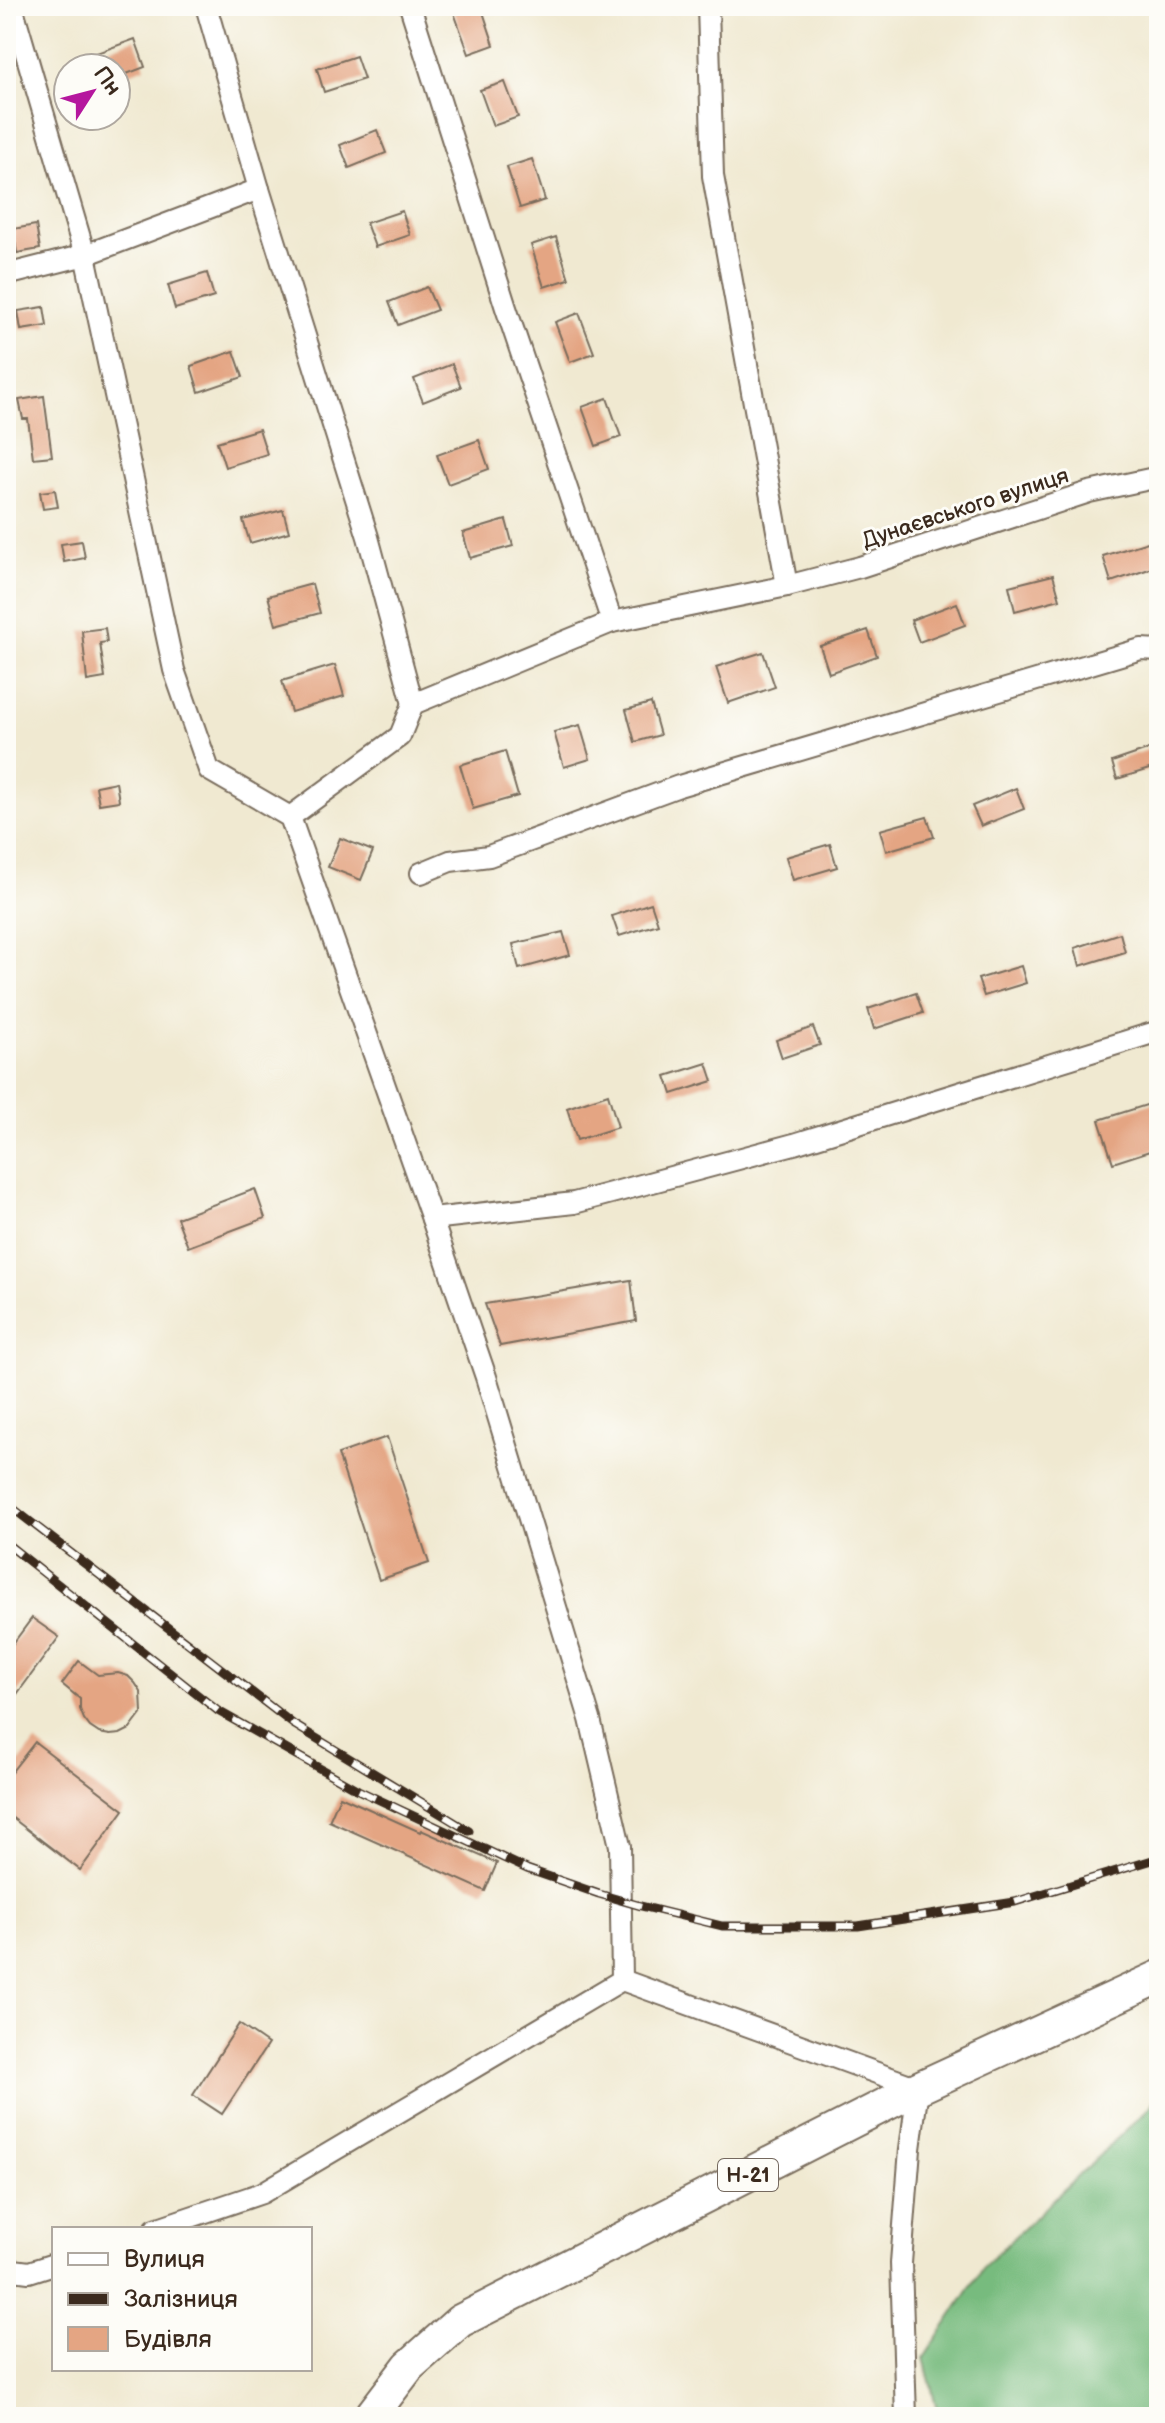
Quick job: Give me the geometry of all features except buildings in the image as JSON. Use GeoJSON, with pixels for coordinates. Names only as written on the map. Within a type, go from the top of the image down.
{"type":"FeatureCollection","features":[{"type":"Feature","properties":{"kind":"main road","name":"Н-21"},"geometry":{"type":"LineString","coordinates":[[370,2417],[409,2366],[460,2321],[918,2088],[1159,1977]]}},
{"type":"Feature","properties":{"kind":"street"},"geometry":{"type":"LineString","coordinates":[[12,6],[85,255],[174,670],[209,770],[290,817],[486,1377],[590,1719],[620,1846],[622,1980]]}},
{"type":"Feature","properties":{"kind":"street"},"geometry":{"type":"LineString","coordinates":[[206,6],[259,189],[368,537],[413,704],[400,736],[290,817]]}},
{"type":"Feature","properties":{"kind":"street"},"geometry":{"type":"LineString","coordinates":[[410,6],[506,308],[612,622]]}},
{"type":"Feature","properties":{"kind":"street"},"geometry":{"type":"LineString","coordinates":[[708,6],[713,176],[787,586]]}},
{"type":"Feature","properties":{"kind":"street"},"geometry":{"type":"LineString","coordinates":[[6,275],[85,255],[259,189]]}},
{"type":"Feature","properties":{"kind":"street","name":"Дунаєвського вулиця"},"geometry":{"type":"LineString","coordinates":[[413,704],[612,622],[787,586],[860,567],[1089,492],[1159,477]]}},
{"type":"Feature","properties":{"kind":"street"},"geometry":{"type":"LineString","coordinates":[[421,873],[450,861],[489,856],[679,786],[1141,649],[1159,650]]}},
{"type":"Feature","properties":{"kind":"street"},"geometry":{"type":"LineString","coordinates":[[432,1219],[574,1203],[794,1144],[1159,1031]]}},
{"type":"Feature","properties":{"kind":"street"},"geometry":{"type":"LineString","coordinates":[[622,1980],[918,2088],[901,2263],[906,2417]]}},
{"type":"Feature","properties":{"kind":"street"},"geometry":{"type":"LineString","coordinates":[[161,2227],[262,2193],[622,1980]]}},
{"type":"Feature","properties":{"kind":"street"},"geometry":{"type":"LineString","coordinates":[[6,2269],[29,2272],[52,2265]]}},
{"type":"Feature","properties":{"kind":"green space"},"geometry":{"type":"Polygon","coordinates":[[[1159,2092],[1159,2417],[939,2417],[924,2358],[986,2264],[1150,2107],[1159,2092]]]}},
{"type":"Feature","properties":{"kind":"railway"},"geometry":{"type":"LineString","coordinates":[[6,1503],[293,1724],[469,1831]]}},
{"type":"Feature","properties":{"kind":"railway"},"geometry":{"type":"LineString","coordinates":[[6,1543],[218,1711],[358,1790],[527,1869],[641,1906],[722,1926],[858,1926],[1015,1902],[1159,1858]]}}]}
